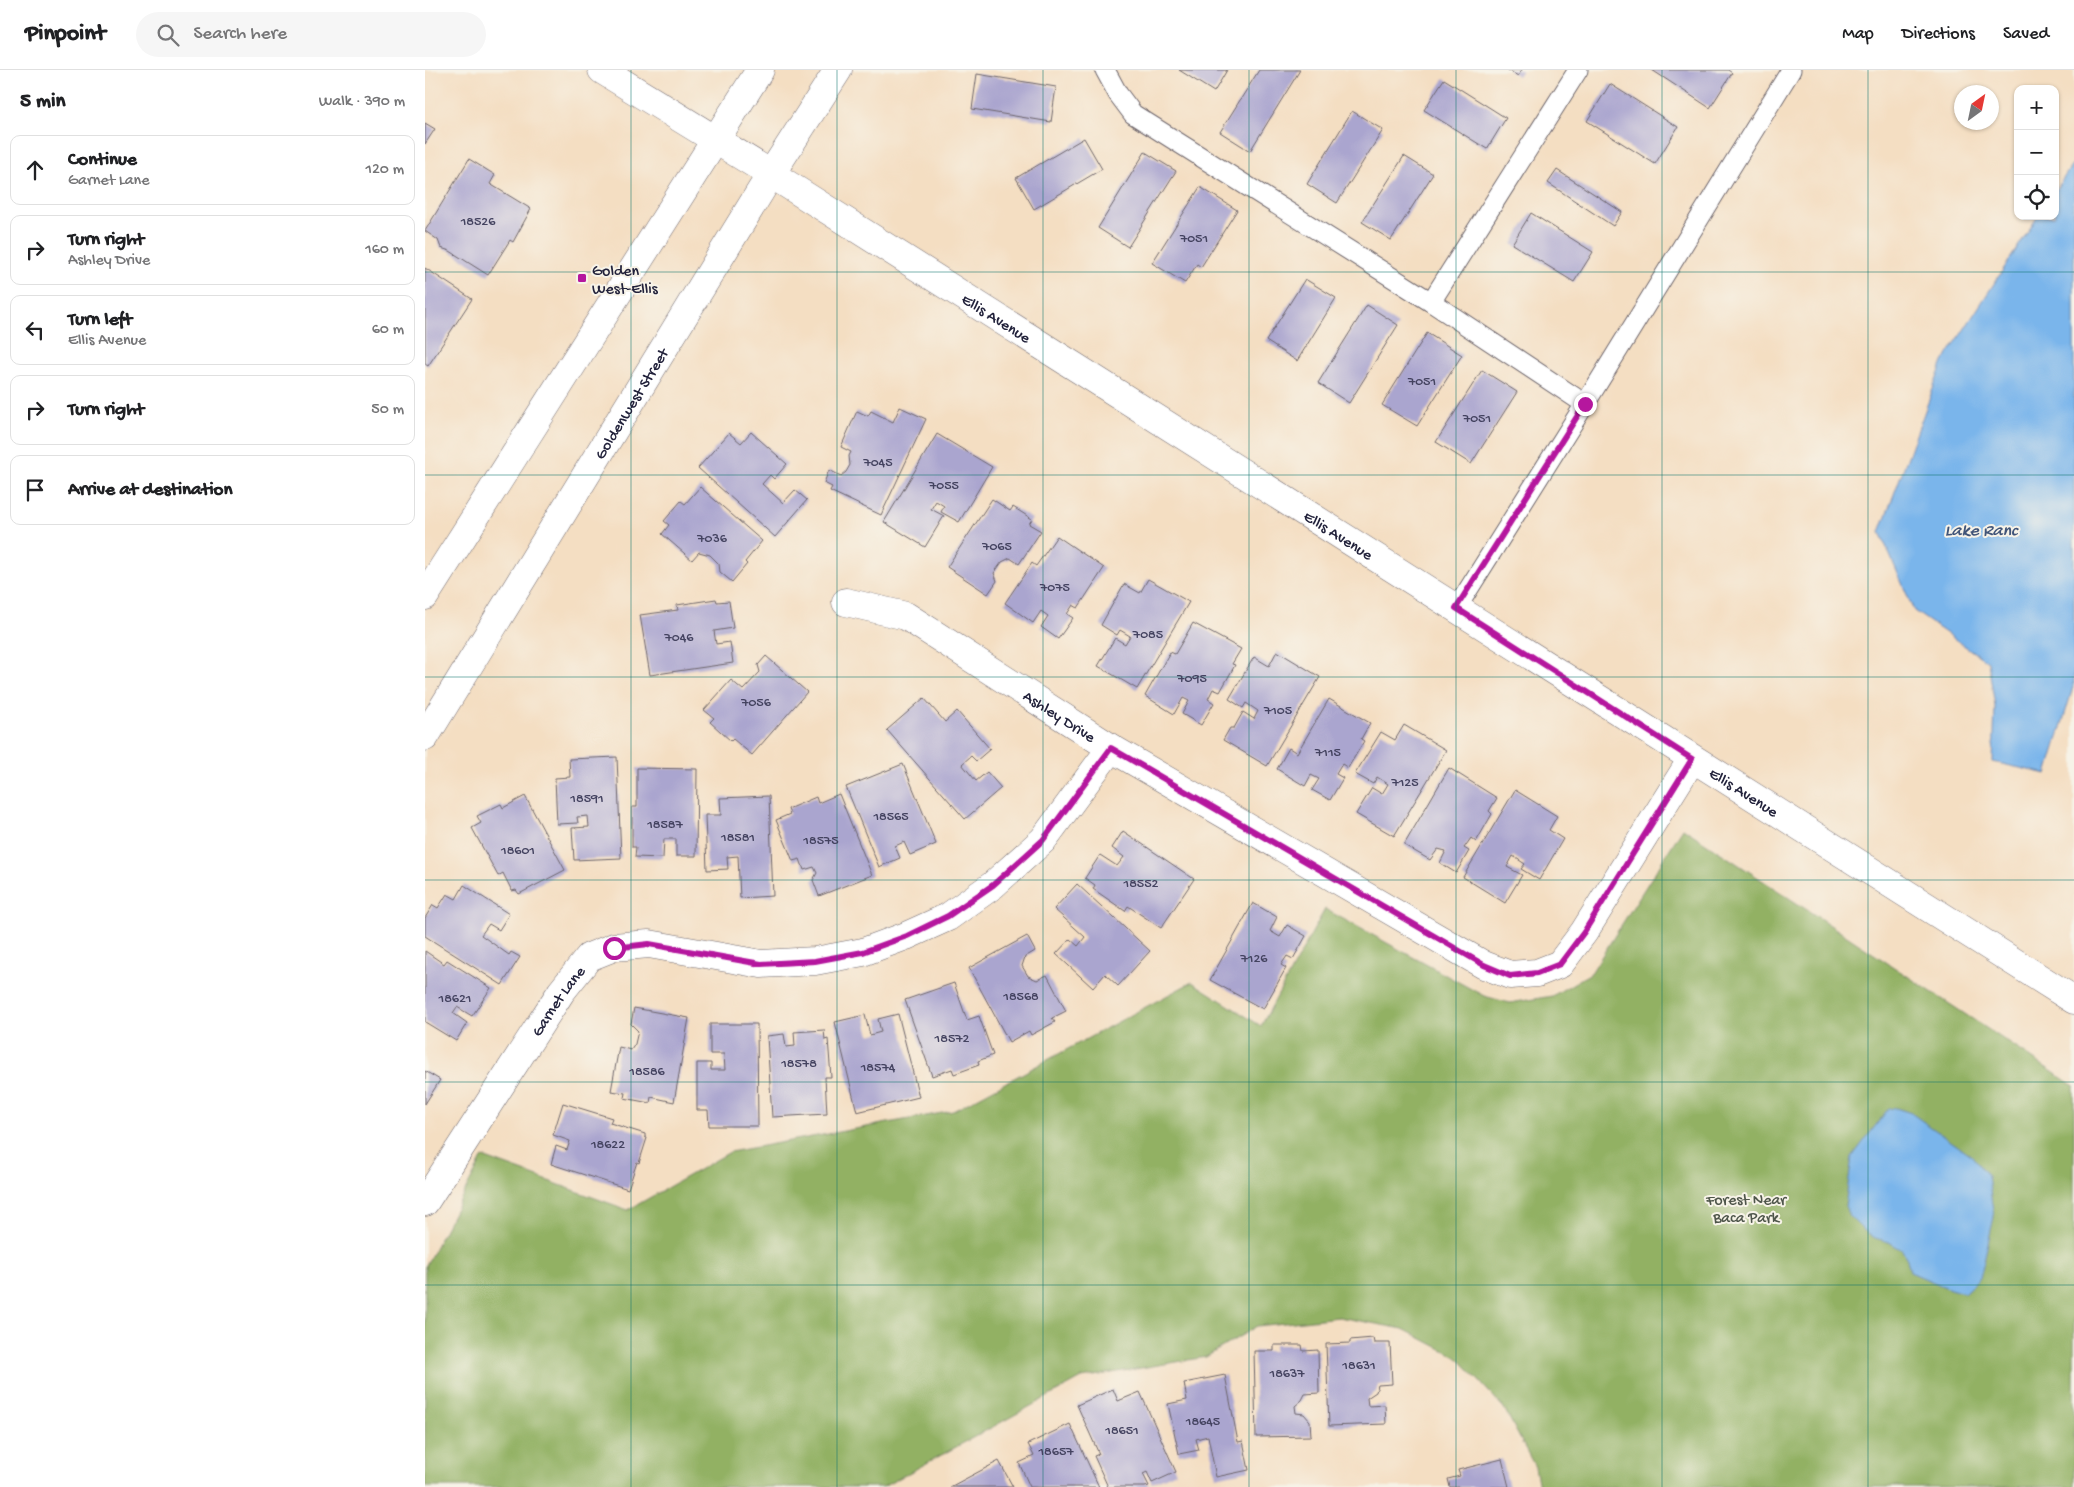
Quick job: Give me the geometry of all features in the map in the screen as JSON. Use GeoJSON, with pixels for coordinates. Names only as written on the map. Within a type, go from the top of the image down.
{"type":"FeatureCollection","features":[{"type":"Feature","properties":{"kind":"street","name":"Ellis Avenue"},"geometry":{"type":"LineString","coordinates":[[602,70],[771,174],[1692,759],[1979,938],[2074,1000]]}},
{"type":"Feature","properties":{"kind":"street"},"geometry":{"type":"LineString","coordinates":[[425,596],[760,70]]}},
{"type":"Feature","properties":{"kind":"street","name":"Goldenwest Street"},"geometry":{"type":"LineString","coordinates":[[425,737],[771,174],[839,70]]}},
{"type":"Feature","properties":{"kind":"street","name":"Ashley Drive"},"geometry":{"type":"LineString","coordinates":[[846,602],[906,616],[1111,748],[1484,965],[1510,976],[1537,973],[1560,964],[1584,932],[1692,759]]}},
{"type":"Feature","properties":{"kind":"street","name":"Garnet Lane"},"geometry":{"type":"LineString","coordinates":[[425,1202],[561,992],[589,957],[614,948],[649,944],[761,964],[815,961],[863,952],[907,936],[948,916],[993,885],[1043,840],[1111,748]]}},
{"type":"Feature","properties":{"kind":"lane"},"geometry":{"type":"LineString","coordinates":[[1105,70],[1118,94],[1133,114],[1431,302],[1585,404]]}},
{"type":"Feature","properties":{"kind":"lane"},"geometry":{"type":"LineString","coordinates":[[1431,302],[1578,70]]}},
{"type":"Feature","properties":{"kind":"lane"},"geometry":{"type":"LineString","coordinates":[[1456,608],[1585,404],[1791,70]]}},
{"type":"Feature","properties":{"kind":"green space","name":"Forest Near Baca Park"},"geometry":{"type":"Polygon","coordinates":[[[1683,828],[2074,1086],[2074,1487],[1539,1487],[1535,1467],[1504,1408],[1457,1357],[1403,1329],[1339,1317],[1257,1326],[1206,1357],[1082,1378],[883,1487],[425,1487],[425,1267],[483,1157],[628,1210],[730,1152],[953,1111],[1192,982],[1261,1026],[1325,909],[1484,996],[1510,1003],[1552,996],[1591,973],[1683,828]]]}},
{"type":"Feature","properties":{"kind":"water","name":"Lake Ranc"},"geometry":{"type":"Polygon","coordinates":[[[2074,162],[2074,684],[2047,774],[1993,762],[1995,706],[1988,662],[1914,611],[1880,532],[1943,362],[2035,220],[2059,220],[2059,185],[2074,162]]]}},
{"type":"Feature","properties":{"kind":"water"},"geometry":{"type":"Polygon","coordinates":[[[1896,1108],[1911,1113],[1972,1156],[1988,1177],[1994,1217],[1980,1278],[1964,1293],[1910,1272],[1907,1259],[1902,1250],[1889,1242],[1875,1238],[1862,1229],[1850,1217],[1845,1206],[1852,1157],[1888,1109],[1896,1108]]]}},
{"type":"Feature","properties":{"kind":"building"},"geometry":{"type":"Polygon","coordinates":[[[1179,70],[1227,70],[1214,92],[1179,70]]]}},
{"type":"Feature","properties":{"kind":"building"},"geometry":{"type":"Polygon","coordinates":[[[1259,70],[1300,70],[1250,151],[1220,132],[1259,70]]]}},
{"type":"Feature","properties":{"kind":"building"},"geometry":{"type":"Polygon","coordinates":[[[1508,70],[1522,70],[1518,76],[1508,70]]]}},
{"type":"Feature","properties":{"kind":"building"},"geometry":{"type":"Polygon","coordinates":[[[1652,70],[1728,70],[1732,73],[1710,108],[1652,70]]]}},
{"type":"Feature","properties":{"kind":"building"},"geometry":{"type":"Polygon","coordinates":[[[977,74],[1056,87],[1051,122],[972,109],[977,74]]]}},
{"type":"Feature","properties":{"kind":"building"},"geometry":{"type":"Polygon","coordinates":[[[1444,79],[1506,118],[1487,149],[1424,110],[1444,79]]]}},
{"type":"Feature","properties":{"kind":"building"},"geometry":{"type":"Polygon","coordinates":[[[1610,84],[1678,127],[1655,164],[1587,121],[1610,84]]]}},
{"type":"Feature","properties":{"kind":"building"},"geometry":{"type":"Polygon","coordinates":[[[1352,111],[1383,130],[1337,203],[1307,184],[1352,111]]]}},
{"type":"Feature","properties":{"kind":"building"},"geometry":{"type":"Polygon","coordinates":[[[425,123],[435,129],[425,144],[425,123]]]}},
{"type":"Feature","properties":{"kind":"building"},"geometry":{"type":"Polygon","coordinates":[[[1084,138],[1102,169],[1034,209],[1016,178],[1084,138]]]}},
{"type":"Feature","properties":{"kind":"building"},"geometry":{"type":"Polygon","coordinates":[[[1145,152],[1176,171],[1128,247],[1098,228],[1145,152]]]}},
{"type":"Feature","properties":{"kind":"building"},"geometry":{"type":"Polygon","coordinates":[[[1404,156],[1433,174],[1391,240],[1362,222],[1404,156]]]}},
{"type":"Feature","properties":{"kind":"building"},"geometry":{"type":"Polygon","coordinates":[[[469,159],[495,175],[490,184],[531,209],[513,242],[510,240],[488,275],[450,251],[441,248],[438,240],[425,231],[469,159]]]}},
{"type":"Feature","properties":{"kind":"building"},"geometry":{"type":"Polygon","coordinates":[[[1557,170],[1622,212],[1613,226],[1548,183],[1557,170]]]}},
{"type":"Feature","properties":{"kind":"building"},"geometry":{"type":"Polygon","coordinates":[[[1200,187],[1237,210],[1201,267],[1197,264],[1185,283],[1152,263],[1200,187]]]}},
{"type":"Feature","properties":{"kind":"building"},"geometry":{"type":"Polygon","coordinates":[[[1531,213],[1593,252],[1574,282],[1512,244],[1531,213]]]}},
{"type":"Feature","properties":{"kind":"building"},"geometry":{"type":"Polygon","coordinates":[[[425,268],[472,299],[428,366],[425,364],[425,268]]]}},
{"type":"Feature","properties":{"kind":"building"},"geometry":{"type":"Polygon","coordinates":[[[1305,279],[1336,298],[1297,361],[1266,341],[1305,279]]]}},
{"type":"Feature","properties":{"kind":"building"},"geometry":{"type":"Polygon","coordinates":[[[1367,305],[1398,325],[1349,403],[1318,383],[1367,305]]]}},
{"type":"Feature","properties":{"kind":"building"},"geometry":{"type":"Polygon","coordinates":[[[1427,333],[1462,355],[1417,426],[1382,405],[1427,333]]]}},
{"type":"Feature","properties":{"kind":"building"},"geometry":{"type":"Polygon","coordinates":[[[1482,370],[1517,392],[1471,464],[1436,442],[1482,370]]]}},
{"type":"Feature","properties":{"kind":"building"},"geometry":{"type":"Polygon","coordinates":[[[900,407],[926,419],[881,515],[830,491],[832,487],[824,483],[829,470],[841,476],[850,465],[849,456],[851,452],[841,447],[857,411],[868,416],[871,411],[893,422],[900,407]]]}},
{"type":"Feature","properties":{"kind":"building"},"geometry":{"type":"Polygon","coordinates":[[[751,432],[787,464],[774,479],[770,475],[762,484],[783,503],[795,490],[807,500],[775,537],[698,468],[729,433],[741,443],[751,432]]]}},
{"type":"Feature","properties":{"kind":"building"},"geometry":{"type":"Polygon","coordinates":[[[937,434],[992,467],[959,522],[941,512],[944,506],[936,501],[931,509],[944,516],[925,547],[884,522],[937,434]]]}},
{"type":"Feature","properties":{"kind":"building"},"geometry":{"type":"Polygon","coordinates":[[[700,487],[762,541],[732,582],[720,572],[719,564],[710,555],[699,552],[692,560],[662,534],[669,525],[664,521],[681,501],[685,504],[700,487]]]}},
{"type":"Feature","properties":{"kind":"building"},"geometry":{"type":"Polygon","coordinates":[[[992,499],[1010,511],[1013,507],[1032,519],[1029,524],[1041,531],[1019,564],[1010,558],[1002,562],[994,573],[997,581],[988,594],[947,567],[992,499]]]}},
{"type":"Feature","properties":{"kind":"building"},"geometry":{"type":"Polygon","coordinates":[[[1057,536],[1104,568],[1078,608],[1073,605],[1067,614],[1073,618],[1058,639],[1041,627],[1048,616],[1041,611],[1033,623],[1005,603],[1032,563],[1036,566],[1057,536]]]}},
{"type":"Feature","properties":{"kind":"building"},"geometry":{"type":"Polygon","coordinates":[[[1148,579],[1189,602],[1137,689],[1098,666],[1115,638],[1125,644],[1130,636],[1120,630],[1117,635],[1101,625],[1124,584],[1140,593],[1148,579]]]}},
{"type":"Feature","properties":{"kind":"building"},"geometry":{"type":"Polygon","coordinates":[[[716,599],[717,602],[729,601],[733,628],[714,631],[716,644],[730,642],[733,663],[650,675],[640,615],[678,610],[677,605],[716,599]]]}},
{"type":"Feature","properties":{"kind":"building"},"geometry":{"type":"Polygon","coordinates":[[[1193,623],[1241,649],[1232,664],[1235,665],[1220,692],[1213,689],[1208,699],[1214,703],[1201,725],[1182,714],[1189,701],[1183,698],[1174,714],[1145,696],[1170,652],[1175,654],[1193,623]]]}},
{"type":"Feature","properties":{"kind":"building"},"geometry":{"type":"Polygon","coordinates":[[[1277,651],[1320,677],[1267,766],[1223,740],[1230,728],[1234,728],[1243,712],[1254,719],[1258,711],[1246,703],[1243,708],[1229,699],[1254,657],[1269,666],[1277,651]]]}},
{"type":"Feature","properties":{"kind":"building"},"geometry":{"type":"Polygon","coordinates":[[[766,656],[807,692],[752,755],[733,739],[731,741],[710,722],[714,718],[704,710],[731,680],[743,690],[760,672],[758,665],[766,656]]]}},
{"type":"Feature","properties":{"kind":"building"},"geometry":{"type":"Polygon","coordinates":[[[924,698],[945,722],[957,711],[990,749],[976,761],[971,756],[962,764],[976,781],[987,772],[1001,788],[965,819],[887,730],[924,698]]]}},
{"type":"Feature","properties":{"kind":"building"},"geometry":{"type":"Polygon","coordinates":[[[1329,699],[1370,723],[1361,739],[1364,741],[1348,768],[1342,764],[1336,774],[1343,778],[1330,800],[1312,790],[1319,779],[1311,775],[1305,786],[1277,769],[1289,748],[1297,753],[1329,699]]]}},
{"type":"Feature","properties":{"kind":"building"},"geometry":{"type":"Polygon","coordinates":[[[1404,725],[1446,750],[1394,836],[1356,814],[1372,788],[1382,794],[1388,784],[1377,777],[1373,784],[1355,774],[1381,732],[1395,740],[1404,725]]]}},
{"type":"Feature","properties":{"kind":"building"},"geometry":{"type":"Polygon","coordinates":[[[617,757],[621,858],[574,860],[572,828],[589,827],[588,816],[577,817],[578,823],[557,824],[555,778],[570,777],[569,759],[617,757]]]}},
{"type":"Feature","properties":{"kind":"building"},"geometry":{"type":"Polygon","coordinates":[[[903,764],[936,844],[910,855],[904,842],[895,846],[900,858],[879,867],[846,787],[903,764]]]}},
{"type":"Feature","properties":{"kind":"building"},"geometry":{"type":"Polygon","coordinates":[[[637,768],[697,769],[696,856],[676,856],[676,839],[664,839],[663,858],[635,857],[636,847],[632,847],[632,807],[637,807],[637,768]]]}},
{"type":"Feature","properties":{"kind":"building"},"geometry":{"type":"Polygon","coordinates":[[[1449,768],[1497,798],[1489,811],[1492,814],[1476,842],[1471,838],[1464,848],[1469,851],[1456,873],[1440,863],[1446,851],[1438,849],[1430,860],[1404,845],[1449,768]]]}},
{"type":"Feature","properties":{"kind":"building"},"geometry":{"type":"Polygon","coordinates":[[[1515,790],[1557,816],[1549,830],[1563,839],[1539,880],[1521,869],[1525,864],[1513,856],[1507,867],[1522,875],[1505,903],[1463,877],[1515,790]]]}},
{"type":"Feature","properties":{"kind":"building"},"geometry":{"type":"Polygon","coordinates":[[[839,794],[872,875],[819,896],[813,880],[817,873],[814,867],[804,870],[800,859],[793,861],[776,820],[790,814],[788,809],[816,797],[818,803],[839,794]]]}},
{"type":"Feature","properties":{"kind":"building"},"geometry":{"type":"Polygon","coordinates":[[[525,796],[565,870],[519,894],[516,890],[512,891],[503,873],[498,876],[472,828],[481,823],[477,816],[501,804],[503,808],[525,796]]]}},
{"type":"Feature","properties":{"kind":"building"},"geometry":{"type":"Polygon","coordinates":[[[769,796],[773,896],[740,898],[738,856],[727,857],[728,869],[707,870],[705,815],[721,815],[720,798],[769,796]]]}},
{"type":"Feature","properties":{"kind":"building"},"geometry":{"type":"Polygon","coordinates":[[[1123,831],[1194,879],[1161,928],[1128,906],[1125,911],[1093,889],[1095,885],[1085,878],[1100,855],[1117,866],[1124,857],[1112,848],[1123,831]]]}},
{"type":"Feature","properties":{"kind":"building"},"geometry":{"type":"Polygon","coordinates":[[[1077,884],[1150,951],[1118,986],[1105,974],[1093,988],[1056,954],[1070,939],[1078,946],[1085,937],[1054,909],[1077,884]]]}},
{"type":"Feature","properties":{"kind":"building"},"geometry":{"type":"Polygon","coordinates":[[[464,885],[509,914],[499,930],[489,924],[481,935],[509,955],[511,952],[520,957],[502,985],[425,936],[425,918],[433,905],[438,908],[447,894],[456,899],[464,885]]]}},
{"type":"Feature","properties":{"kind":"building"},"geometry":{"type":"Polygon","coordinates":[[[1253,903],[1277,917],[1270,931],[1280,937],[1287,925],[1306,936],[1293,959],[1287,956],[1281,965],[1286,968],[1263,1009],[1210,980],[1253,903]]]}},
{"type":"Feature","properties":{"kind":"building"},"geometry":{"type":"Polygon","coordinates":[[[1027,936],[1035,951],[1025,957],[1022,966],[1028,976],[1037,980],[1047,975],[1066,1011],[1052,1018],[1055,1022],[1031,1035],[1029,1031],[1009,1042],[969,968],[1027,936]]]}},
{"type":"Feature","properties":{"kind":"building"},"geometry":{"type":"Polygon","coordinates":[[[425,951],[444,964],[447,960],[491,988],[472,1016],[457,1007],[453,1013],[467,1023],[456,1041],[425,1022],[425,951]]]}},
{"type":"Feature","properties":{"kind":"building"},"geometry":{"type":"Polygon","coordinates":[[[954,983],[967,1020],[979,1016],[993,1055],[978,1061],[979,1065],[954,1074],[952,1069],[932,1076],[905,1000],[954,983]]]}},
{"type":"Feature","properties":{"kind":"building"},"geometry":{"type":"Polygon","coordinates":[[[634,1008],[689,1018],[674,1102],[651,1097],[650,1103],[624,1098],[625,1093],[611,1091],[619,1047],[631,1050],[635,1044],[638,1031],[631,1024],[634,1008]]]}},
{"type":"Feature","properties":{"kind":"building"},"geometry":{"type":"Polygon","coordinates":[[[898,1014],[919,1097],[857,1112],[835,1022],[865,1015],[870,1035],[881,1032],[878,1019],[898,1014]]]}},
{"type":"Feature","properties":{"kind":"building"},"geometry":{"type":"Polygon","coordinates":[[[710,1024],[757,1024],[758,1126],[709,1126],[708,1110],[697,1110],[697,1063],[711,1063],[711,1070],[725,1070],[724,1054],[710,1054],[710,1024]]]}},
{"type":"Feature","properties":{"kind":"building"},"geometry":{"type":"Polygon","coordinates":[[[824,1030],[825,1040],[828,1039],[831,1077],[825,1077],[827,1114],[772,1117],[767,1036],[784,1034],[786,1047],[795,1046],[794,1032],[824,1030]]]}},
{"type":"Feature","properties":{"kind":"building"},"geometry":{"type":"Polygon","coordinates":[[[425,1071],[440,1080],[425,1104],[425,1071]]]}},
{"type":"Feature","properties":{"kind":"building"},"geometry":{"type":"Polygon","coordinates":[[[563,1103],[612,1118],[610,1123],[645,1134],[647,1138],[628,1189],[551,1164],[556,1146],[567,1150],[570,1141],[553,1135],[563,1103]]]}},
{"type":"Feature","properties":{"kind":"building"},"geometry":{"type":"Polygon","coordinates":[[[1373,1338],[1374,1343],[1390,1343],[1392,1384],[1378,1385],[1376,1392],[1367,1398],[1368,1406],[1385,1405],[1386,1424],[1329,1426],[1326,1344],[1350,1343],[1350,1340],[1373,1338]]]}},
{"type":"Feature","properties":{"kind":"building"},"geometry":{"type":"Polygon","coordinates":[[[1274,1345],[1302,1345],[1303,1351],[1318,1350],[1319,1393],[1305,1394],[1302,1400],[1295,1406],[1296,1413],[1304,1414],[1310,1421],[1311,1436],[1256,1437],[1254,1351],[1274,1351],[1274,1345]]]}},
{"type":"Feature","properties":{"kind":"building"},"geometry":{"type":"Polygon","coordinates":[[[1225,1375],[1238,1442],[1243,1441],[1249,1470],[1216,1477],[1208,1436],[1196,1439],[1199,1450],[1179,1454],[1168,1404],[1187,1400],[1184,1383],[1225,1375]]]}},
{"type":"Feature","properties":{"kind":"building"},"geometry":{"type":"Polygon","coordinates":[[[1113,1389],[1118,1401],[1140,1392],[1176,1472],[1152,1483],[1147,1472],[1143,1474],[1149,1486],[1145,1487],[1108,1487],[1094,1456],[1099,1454],[1077,1405],[1113,1389]]]}},
{"type":"Feature","properties":{"kind":"building"},"geometry":{"type":"Polygon","coordinates":[[[1070,1424],[1099,1487],[1030,1487],[1019,1463],[1034,1456],[1028,1444],[1070,1424]]]}},
{"type":"Feature","properties":{"kind":"building"},"geometry":{"type":"Polygon","coordinates":[[[1502,1459],[1509,1487],[1450,1487],[1448,1479],[1460,1476],[1458,1470],[1502,1459]]]}},
{"type":"Feature","properties":{"kind":"building"},"geometry":{"type":"Polygon","coordinates":[[[999,1461],[1013,1487],[950,1487],[999,1461]]]}},
{"type":"Feature","properties":{"kind":"place","name":"Golden West-Ellis"},"geometry":{"type":"Point","coordinates":[582,278]}},
{"type":"Feature","properties":{"kind":"route"},"geometry":{"type":"LineString","coordinates":[[614,948],[649,944],[761,964],[815,961],[863,952],[907,936],[948,916],[993,885],[1043,840],[1111,748],[1484,965],[1510,976],[1537,973],[1560,964],[1584,932],[1692,759],[1456,608],[1585,404]]}}]}
